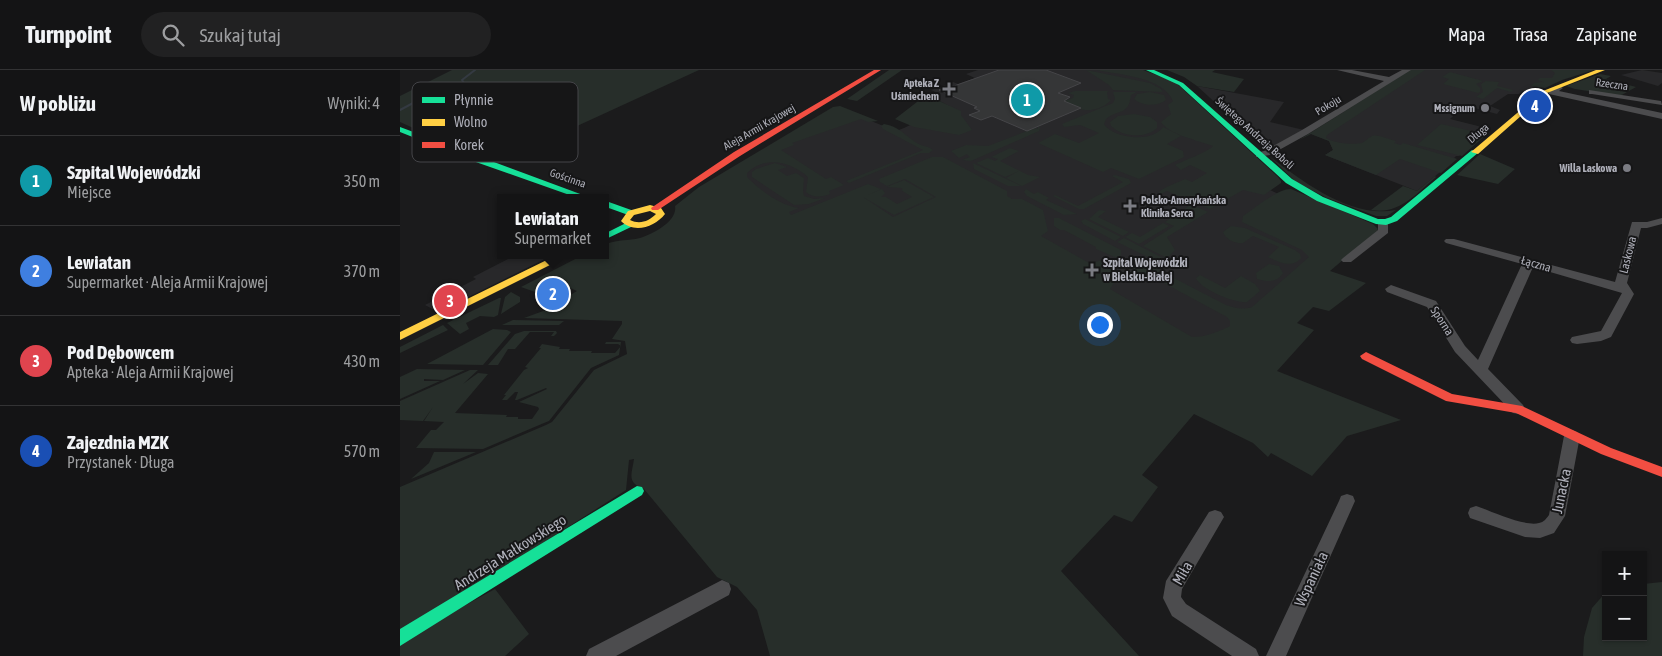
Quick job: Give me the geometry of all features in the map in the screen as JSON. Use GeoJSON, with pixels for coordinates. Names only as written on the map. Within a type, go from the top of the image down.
{"type":"FeatureCollection","features":[{"type":"Feature","properties":{"kind":"street","name":"Aleja Armii Krajowej"},"geometry":{"type":"LineString","coordinates":[[655,208],[707,172],[822,106],[878,70]]}},
{"type":"Feature","properties":{"kind":"street","name":"Świętego Andrzeja Boboli"},"geometry":{"type":"LineString","coordinates":[[1148,70],[1179,82],[1259,155],[1303,190],[1320,199],[1379,222]]}},
{"type":"Feature","properties":{"kind":"street"},"geometry":{"type":"LineString","coordinates":[[1341,70],[1391,80]]}},
{"type":"Feature","properties":{"kind":"street","name":"Pokoju"},"geometry":{"type":"LineString","coordinates":[[1259,155],[1267,153],[1305,132],[1407,70]]}},
{"type":"Feature","properties":{"kind":"street","name":"Długa"},"geometry":{"type":"LineString","coordinates":[[1379,222],[1394,219],[1502,130],[1542,94],[1602,70]]}},
{"type":"Feature","properties":{"kind":"street"},"geometry":{"type":"LineString","coordinates":[[1559,86],[1552,92],[1662,116]]}},
{"type":"Feature","properties":{"kind":"street","name":"Rzeczna"},"geometry":{"type":"LineString","coordinates":[[1559,86],[1661,103]]}},
{"type":"Feature","properties":{"kind":"street","name":"Gościnna"},"geometry":{"type":"LineString","coordinates":[[400,129],[412,134]]}},
{"type":"Feature","properties":{"kind":"street","name":"Gościnna"},"geometry":{"type":"LineString","coordinates":[[485,162],[576,194]]}},
{"type":"Feature","properties":{"kind":"street"},"geometry":{"type":"LineString","coordinates":[[609,205],[631,213]]}},
{"type":"Feature","properties":{"kind":"street"},"geometry":{"type":"LineString","coordinates":[[609,234],[628,225],[643,225],[654,222],[661,214],[655,208],[640,209],[631,213],[625,219],[628,225]]}},
{"type":"Feature","properties":{"kind":"street","name":"Laskowa"},"geometry":{"type":"LineString","coordinates":[[1577,340],[1601,337],[1610,330],[1628,294],[1622,288],[1636,224],[1647,225],[1662,221]]}},
{"type":"Feature","properties":{"kind":"street"},"geometry":{"type":"LineString","coordinates":[[1347,260],[1384,231],[1379,222]]}},
{"type":"Feature","properties":{"kind":"street","name":"Łączna"},"geometry":{"type":"LineString","coordinates":[[1450,241],[1622,288]]}},
{"type":"Feature","properties":{"kind":"street"},"geometry":{"type":"LineString","coordinates":[[400,336],[557,259]]}},
{"type":"Feature","properties":{"kind":"street"},"geometry":{"type":"LineString","coordinates":[[1480,371],[1529,262]]}},
{"type":"Feature","properties":{"kind":"street","name":"Sporna"},"geometry":{"type":"LineString","coordinates":[[1391,289],[1432,304],[1460,349],[1518,409]]}},
{"type":"Feature","properties":{"kind":"street"},"geometry":{"type":"LineString","coordinates":[[1366,356],[1450,398],[1518,409],[1572,436],[1662,472]]}},
{"type":"Feature","properties":{"kind":"street","name":"Junacka"},"geometry":{"type":"LineString","coordinates":[[1476,513],[1533,532],[1548,528],[1554,523],[1557,516],[1572,436]]}},
{"type":"Feature","properties":{"kind":"street","name":"Andrzeja Małkowskiego"},"geometry":{"type":"LineString","coordinates":[[400,638],[637,490]]}},
{"type":"Feature","properties":{"kind":"street","name":"Wspaniała"},"geometry":{"type":"LineString","coordinates":[[1276,656],[1347,501]]}},
{"type":"Feature","properties":{"kind":"street","name":"Miła"},"geometry":{"type":"LineString","coordinates":[[1215,517],[1173,587],[1172,598],[1179,610],[1249,656]]}},
{"type":"Feature","properties":{"kind":"street"},"geometry":{"type":"LineString","coordinates":[[596,656],[722,590]]}},
{"type":"Feature","properties":{"kind":"shaded area"},"geometry":{"type":"Polygon","coordinates":[[[452,70],[699,70],[578,126],[578,82],[428,82],[452,70]]]}},
{"type":"Feature","properties":{"kind":"shaded area"},"geometry":{"type":"Polygon","coordinates":[[[889,70],[902,70],[857,101],[847,99],[889,70]]]}},
{"type":"Feature","properties":{"kind":"shaded area","name":"Szpital Wojewódzki w Bielsku-Białej"},"geometry":{"type":"Polygon","coordinates":[[[978,70],[1116,70],[1157,81],[1270,190],[1327,217],[1366,230],[1112,444],[725,180],[846,111],[896,131],[904,128],[949,106],[930,96],[938,93],[931,90],[953,82],[958,84],[975,78],[966,74],[978,70]]]}},
{"type":"Feature","properties":{"kind":"shaded area"},"geometry":{"type":"Polygon","coordinates":[[[1086,70],[1150,83],[1163,92],[1113,90],[1109,85],[1086,70]]]}},
{"type":"Feature","properties":{"kind":"shaded area"},"geometry":{"type":"Polygon","coordinates":[[[1097,70],[1143,70],[1175,82],[1278,177],[1281,183],[1264,195],[1243,190],[1210,209],[1167,191],[1161,194],[1159,192],[1167,187],[1185,179],[1192,182],[1207,173],[1190,165],[1181,170],[1175,165],[1213,146],[1177,134],[1161,122],[1171,114],[1168,105],[1173,101],[1168,93],[1160,87],[1140,78],[1097,70]]]}},
{"type":"Feature","properties":{"kind":"shaded area"},"geometry":{"type":"Polygon","coordinates":[[[1167,70],[1215,70],[1212,72],[1244,79],[1234,92],[1197,86],[1184,77],[1167,70]]]}},
{"type":"Feature","properties":{"kind":"shaded area"},"geometry":{"type":"Polygon","coordinates":[[[1410,70],[1425,70],[1327,135],[1326,138],[1354,144],[1362,143],[1372,136],[1377,136],[1396,141],[1394,143],[1401,145],[1403,143],[1457,159],[1441,173],[1400,159],[1376,175],[1325,155],[1333,150],[1329,141],[1311,134],[1299,140],[1410,70]]]}},
{"type":"Feature","properties":{"kind":"shaded area"},"geometry":{"type":"Polygon","coordinates":[[[1412,70],[1575,70],[1533,87],[1527,92],[1508,94],[1490,106],[1500,110],[1497,114],[1467,106],[1452,117],[1450,119],[1478,126],[1488,131],[1459,156],[1456,156],[1454,158],[1456,159],[1417,191],[1325,155],[1333,150],[1329,141],[1311,134],[1412,70]]]}},
{"type":"Feature","properties":{"kind":"shaded area"},"geometry":{"type":"Polygon","coordinates":[[[1551,70],[1594,70],[1562,80],[1545,88],[1531,86],[1534,83],[1544,82],[1538,80],[1540,78],[1552,78],[1555,73],[1551,70]]]}},
{"type":"Feature","properties":{"kind":"shaded area"},"geometry":{"type":"Polygon","coordinates":[[[1642,70],[1662,73],[1662,83],[1658,86],[1621,75],[1642,70]]]}},
{"type":"Feature","properties":{"kind":"shaded area"},"geometry":{"type":"Polygon","coordinates":[[[1450,72],[1483,81],[1476,84],[1480,88],[1480,92],[1443,84],[1449,79],[1442,77],[1450,72]]]}},
{"type":"Feature","properties":{"kind":"shaded area"},"geometry":{"type":"Polygon","coordinates":[[[1600,74],[1611,76],[1606,79],[1636,87],[1620,96],[1566,86],[1600,74]]]}},
{"type":"Feature","properties":{"kind":"shaded area"},"geometry":{"type":"Polygon","coordinates":[[[1486,81],[1499,82],[1497,86],[1513,90],[1511,92],[1497,88],[1483,99],[1476,97],[1483,92],[1481,84],[1486,81]]]}},
{"type":"Feature","properties":{"kind":"shaded area"},"geometry":{"type":"Polygon","coordinates":[[[1197,86],[1284,102],[1270,122],[1304,130],[1267,150],[1197,86]]]}},
{"type":"Feature","properties":{"kind":"shaded area"},"geometry":{"type":"Polygon","coordinates":[[[412,90],[412,127],[400,122],[400,96],[412,90]]]}},
{"type":"Feature","properties":{"kind":"shaded area"},"geometry":{"type":"Polygon","coordinates":[[[1075,91],[1109,91],[1107,92],[1108,99],[1111,100],[1100,108],[1088,110],[1079,109],[1081,108],[1062,102],[1073,98],[1074,95],[1068,93],[1075,91]]]}},
{"type":"Feature","properties":{"kind":"shaded area"},"geometry":{"type":"Polygon","coordinates":[[[1113,92],[1137,92],[1131,95],[1130,102],[1125,109],[1106,119],[1104,124],[1109,129],[1124,136],[1142,137],[1158,132],[1163,127],[1181,136],[1167,144],[1183,151],[1184,157],[1139,179],[1111,168],[1103,172],[1038,143],[1055,134],[1079,143],[1099,133],[1080,125],[1064,127],[1062,124],[1113,103],[1115,99],[1113,92]]]}},
{"type":"Feature","properties":{"kind":"shaded area"},"geometry":{"type":"Polygon","coordinates":[[[1150,92],[1164,95],[1166,100],[1159,104],[1150,105],[1134,99],[1137,94],[1150,92]]]}},
{"type":"Feature","properties":{"kind":"shaded area"},"geometry":{"type":"Polygon","coordinates":[[[926,95],[961,111],[961,115],[972,130],[959,135],[914,127],[895,119],[926,95]]]}},
{"type":"Feature","properties":{"kind":"shaded area"},"geometry":{"type":"Polygon","coordinates":[[[840,106],[878,121],[868,122],[861,119],[792,143],[794,145],[781,150],[826,179],[831,177],[844,185],[829,191],[830,194],[814,196],[806,192],[808,177],[786,164],[770,162],[754,167],[747,173],[747,177],[771,197],[792,207],[799,208],[789,212],[791,215],[868,184],[881,189],[868,195],[882,189],[885,193],[881,197],[886,197],[897,204],[912,197],[901,190],[903,189],[901,188],[887,187],[904,180],[934,197],[894,215],[863,197],[893,217],[936,197],[905,179],[887,186],[880,182],[879,179],[932,157],[943,157],[1007,191],[1007,196],[1012,199],[1022,199],[1043,210],[1048,231],[1041,236],[1091,264],[1101,260],[1115,267],[1109,277],[1114,283],[1110,289],[1192,337],[1207,335],[1221,330],[1230,326],[1230,321],[1227,317],[1149,275],[1126,266],[1125,262],[1133,259],[1143,262],[1226,305],[1248,308],[1252,307],[1309,257],[1302,250],[1242,222],[1243,216],[1266,200],[1279,192],[1291,189],[1373,224],[1378,229],[1377,231],[1330,271],[1366,283],[1329,311],[1313,307],[1297,323],[1314,330],[1277,371],[1401,420],[1347,436],[1312,476],[1271,453],[1268,457],[1253,443],[1194,414],[1142,475],[1158,487],[1132,522],[1114,515],[1061,571],[1139,656],[770,656],[757,610],[737,587],[717,577],[644,489],[632,480],[634,459],[629,460],[626,490],[400,634],[400,487],[552,422],[594,370],[627,354],[625,341],[612,339],[622,321],[524,318],[546,310],[577,291],[559,283],[535,292],[521,287],[575,259],[609,259],[609,243],[640,238],[658,230],[673,217],[675,206],[699,187],[833,107],[840,106]]]}},
{"type":"Feature","properties":{"kind":"shaded area"},"geometry":{"type":"Polygon","coordinates":[[[1134,114],[1150,117],[1157,122],[1157,128],[1147,134],[1134,135],[1121,132],[1111,126],[1110,122],[1118,116],[1134,114]]]}},
{"type":"Feature","properties":{"kind":"shaded area"},"geometry":{"type":"Polygon","coordinates":[[[884,124],[900,130],[916,142],[933,150],[929,153],[921,153],[849,183],[846,181],[923,150],[883,129],[881,126],[884,124]]]}},
{"type":"Feature","properties":{"kind":"shaded area"},"geometry":{"type":"Polygon","coordinates":[[[1441,124],[1487,134],[1462,156],[1417,145],[1441,124]]]}},
{"type":"Feature","properties":{"kind":"shaded area"},"geometry":{"type":"Polygon","coordinates":[[[1038,126],[1040,128],[1039,131],[971,161],[962,160],[970,157],[967,154],[959,158],[951,151],[966,145],[988,146],[1035,128],[1038,129],[1038,126]]]}},
{"type":"Feature","properties":{"kind":"shaded area"},"geometry":{"type":"Polygon","coordinates":[[[1010,148],[1019,151],[1000,161],[1028,175],[1040,177],[1022,186],[1006,178],[1019,171],[1005,177],[976,163],[988,158],[995,161],[998,159],[991,157],[1010,148]]]}},
{"type":"Feature","properties":{"kind":"shaded area"},"geometry":{"type":"Polygon","coordinates":[[[1480,154],[1515,169],[1498,184],[1457,175],[1480,154]]]}},
{"type":"Feature","properties":{"kind":"shaded area"},"geometry":{"type":"Polygon","coordinates":[[[1269,156],[1328,196],[1362,209],[1396,210],[1387,216],[1376,216],[1327,198],[1296,182],[1269,156]]]}},
{"type":"Feature","properties":{"kind":"shaded area"},"geometry":{"type":"Polygon","coordinates":[[[775,163],[787,167],[778,170],[787,176],[796,173],[804,178],[804,196],[814,199],[825,198],[809,204],[794,205],[752,177],[752,172],[756,169],[775,163]]]}},
{"type":"Feature","properties":{"kind":"shaded area"},"geometry":{"type":"Polygon","coordinates":[[[973,163],[1021,186],[1008,186],[974,169],[973,163]]]}},
{"type":"Feature","properties":{"kind":"shaded area"},"geometry":{"type":"Polygon","coordinates":[[[1115,175],[1129,179],[1131,183],[1084,209],[1079,209],[1053,196],[1055,195],[1078,206],[1123,182],[1112,176],[1115,175]]]}},
{"type":"Feature","properties":{"kind":"shaded area"},"geometry":{"type":"Polygon","coordinates":[[[1435,176],[1414,196],[1399,206],[1381,211],[1371,210],[1403,186],[1417,191],[1435,176]]]}},
{"type":"Feature","properties":{"kind":"shaded area"},"geometry":{"type":"Polygon","coordinates":[[[1026,189],[1034,194],[1038,192],[1049,198],[1046,200],[1077,214],[1064,215],[1027,196],[1024,192],[1026,189]]]}},
{"type":"Feature","properties":{"kind":"shaded area"},"geometry":{"type":"Polygon","coordinates":[[[1189,206],[1195,206],[1208,212],[1167,237],[1175,250],[1167,258],[1143,246],[1174,226],[1165,222],[1189,206]]]}},
{"type":"Feature","properties":{"kind":"shaded area"},"geometry":{"type":"Polygon","coordinates":[[[1099,210],[1106,211],[1098,217],[1129,232],[1123,236],[1089,219],[1099,210]]]}},
{"type":"Feature","properties":{"kind":"shaded area"},"geometry":{"type":"Polygon","coordinates":[[[1054,218],[1059,218],[1121,250],[1121,255],[1117,258],[1096,249],[1096,247],[1064,230],[1060,230],[1054,226],[1054,218]]]}},
{"type":"Feature","properties":{"kind":"shaded area"},"geometry":{"type":"Polygon","coordinates":[[[1085,219],[1121,237],[1115,241],[1083,224],[1081,221],[1085,219]]]}},
{"type":"Feature","properties":{"kind":"shaded area"},"geometry":{"type":"Polygon","coordinates":[[[1163,223],[1169,226],[1139,244],[1125,237],[1132,233],[1140,237],[1163,223]]]}},
{"type":"Feature","properties":{"kind":"shaded area"},"geometry":{"type":"Polygon","coordinates":[[[1231,226],[1245,228],[1295,250],[1300,254],[1301,258],[1290,264],[1272,259],[1268,257],[1279,247],[1253,236],[1243,243],[1237,243],[1226,237],[1223,232],[1231,226]]]}},
{"type":"Feature","properties":{"kind":"shaded area"},"geometry":{"type":"Polygon","coordinates":[[[1124,238],[1167,260],[1154,260],[1117,242],[1124,238]]]}},
{"type":"Feature","properties":{"kind":"shaded area"},"geometry":{"type":"Polygon","coordinates":[[[508,259],[545,259],[438,312],[425,305],[476,279],[473,277],[508,259]]]}},
{"type":"Feature","properties":{"kind":"shaded area"},"geometry":{"type":"Polygon","coordinates":[[[1269,264],[1279,266],[1283,273],[1281,276],[1272,281],[1257,279],[1256,273],[1269,264]]]}},
{"type":"Feature","properties":{"kind":"shaded area"},"geometry":{"type":"Polygon","coordinates":[[[1200,275],[1225,288],[1241,276],[1255,284],[1260,291],[1247,302],[1235,301],[1204,287],[1196,278],[1200,275]]]}},
{"type":"Feature","properties":{"kind":"shaded area"},"geometry":{"type":"Polygon","coordinates":[[[511,292],[520,297],[520,302],[501,314],[505,297],[511,292]]]}},
{"type":"Feature","properties":{"kind":"shaded area"},"geometry":{"type":"Polygon","coordinates":[[[501,298],[498,315],[494,317],[480,316],[466,323],[469,329],[460,334],[447,323],[501,298]]]}},
{"type":"Feature","properties":{"kind":"shaded area"},"geometry":{"type":"Polygon","coordinates":[[[513,320],[564,321],[559,325],[502,325],[513,320]]]}},
{"type":"Feature","properties":{"kind":"shaded area"},"geometry":{"type":"Polygon","coordinates":[[[443,325],[448,330],[400,353],[400,347],[443,325]]]}},
{"type":"Feature","properties":{"kind":"shaded area"},"geometry":{"type":"Polygon","coordinates":[[[493,329],[511,332],[483,365],[427,364],[493,329]]]}},
{"type":"Feature","properties":{"kind":"shaded area"},"geometry":{"type":"Polygon","coordinates":[[[524,331],[556,331],[557,333],[551,336],[554,332],[530,332],[515,349],[508,349],[498,365],[488,365],[515,334],[524,331]]]}},
{"type":"Feature","properties":{"kind":"shaded area"},"geometry":{"type":"Polygon","coordinates":[[[606,342],[621,342],[620,346],[618,344],[605,344],[606,342]]]}},
{"type":"Feature","properties":{"kind":"shaded area"},"geometry":{"type":"Polygon","coordinates":[[[542,344],[560,347],[559,349],[570,349],[569,351],[592,351],[591,353],[615,353],[620,347],[619,355],[591,368],[549,421],[483,449],[416,448],[431,430],[436,430],[444,422],[424,421],[433,407],[423,421],[400,420],[400,401],[470,370],[478,370],[463,384],[478,373],[488,374],[455,413],[507,415],[506,417],[532,419],[539,409],[538,407],[519,402],[546,388],[517,400],[515,400],[518,392],[515,392],[507,400],[502,400],[524,370],[528,368],[525,367],[541,348],[539,348],[542,344]]]}},
{"type":"Feature","properties":{"kind":"shaded area"},"geometry":{"type":"Polygon","coordinates":[[[417,369],[465,370],[443,380],[424,379],[424,381],[440,381],[400,399],[400,377],[417,369]]]}},
{"type":"Feature","properties":{"kind":"shaded area"},"geometry":{"type":"Polygon","coordinates":[[[434,452],[476,452],[411,479],[429,463],[434,452]]]}},
{"type":"Feature","properties":{"kind":"shaded area"},"geometry":{"type":"Polygon","coordinates":[[[1662,582],[1662,656],[1583,656],[1584,637],[1592,608],[1602,597],[1602,641],[1647,641],[1647,584],[1662,582]]]}},
{"type":"Feature","properties":{"kind":"shaded area"},"geometry":{"type":"Polygon","coordinates":[[[495,589],[529,634],[505,656],[400,656],[400,641],[495,589]]]}},
{"type":"Feature","properties":{"kind":"building"},"geometry":{"type":"Polygon","coordinates":[[[999,70],[1046,70],[1081,83],[1058,93],[1070,97],[1064,101],[1081,108],[1027,131],[992,116],[981,120],[969,115],[980,111],[974,108],[977,107],[939,90],[999,70]]]}},
{"type":"Feature","properties":{"kind":"waterway"},"geometry":{"type":"LineString","coordinates":[[463,82],[462,80],[475,70]]}},
{"type":"Feature","properties":{"kind":"waterway"},"geometry":{"type":"LineString","coordinates":[[400,110],[412,104]]}},
{"type":"Feature","properties":{"kind":"traffic: fast"},"geometry":{"type":"LineString","coordinates":[[1149,70],[1181,84],[1289,181],[1320,199],[1376,221],[1386,222],[1394,219],[1475,152]]}},
{"type":"Feature","properties":{"kind":"traffic: fast"},"geometry":{"type":"LineString","coordinates":[[400,129],[412,134]]}},
{"type":"Feature","properties":{"kind":"traffic: fast"},"geometry":{"type":"LineString","coordinates":[[485,162],[576,194]]}},
{"type":"Feature","properties":{"kind":"traffic: fast"},"geometry":{"type":"LineString","coordinates":[[609,205],[631,213]]}},
{"type":"Feature","properties":{"kind":"traffic: fast"},"geometry":{"type":"LineString","coordinates":[[609,234],[628,225]]}},
{"type":"Feature","properties":{"kind":"traffic: fast"},"geometry":{"type":"LineString","coordinates":[[400,638],[637,491]]}},
{"type":"Feature","properties":{"kind":"traffic: slow"},"geometry":{"type":"LineString","coordinates":[[1475,152],[1545,92],[1602,70]]}},
{"type":"Feature","properties":{"kind":"traffic: slow"},"geometry":{"type":"LineString","coordinates":[[650,208],[658,210],[661,214],[653,221],[639,226],[625,221],[631,213],[650,208]]}},
{"type":"Feature","properties":{"kind":"traffic: slow"},"geometry":{"type":"LineString","coordinates":[[400,336],[557,259]]}},
{"type":"Feature","properties":{"kind":"traffic: jam"},"geometry":{"type":"LineString","coordinates":[[655,208],[737,154],[878,70]]}},
{"type":"Feature","properties":{"kind":"traffic: jam"},"geometry":{"type":"LineString","coordinates":[[1366,356],[1450,398],[1518,409],[1606,451],[1662,472]]}},
{"type":"Feature","properties":{"kind":"place","name":"Apteka Z Uśmiechem"},"geometry":{"type":"Point","coordinates":[949,89]}},
{"type":"Feature","properties":{"kind":"place","name":"Szpital Wojewódzki"},"geometry":{"type":"Point","coordinates":[1027,100]}},
{"type":"Feature","properties":{"kind":"place","name":"Zajezdnia MZK"},"geometry":{"type":"Point","coordinates":[1535,106]}},
{"type":"Feature","properties":{"kind":"place","name":"Mssignum"},"geometry":{"type":"Point","coordinates":[1485,108]}},
{"type":"Feature","properties":{"kind":"place","name":"Willa Laskowa"},"geometry":{"type":"Point","coordinates":[1627,168]}},
{"type":"Feature","properties":{"kind":"place","name":"Polsko-Amerykańska Klinika Serca"},"geometry":{"type":"Point","coordinates":[1130,206]}},
{"type":"Feature","properties":{"kind":"place","name":"Szpital Wojewódzki w Bielsku-Białej"},"geometry":{"type":"Point","coordinates":[1092,270]}},
{"type":"Feature","properties":{"kind":"place","name":"Lewiatan"},"geometry":{"type":"Point","coordinates":[553,294]}},
{"type":"Feature","properties":{"kind":"place","name":"Pod Dębowcem"},"geometry":{"type":"Point","coordinates":[450,301]}}]}
